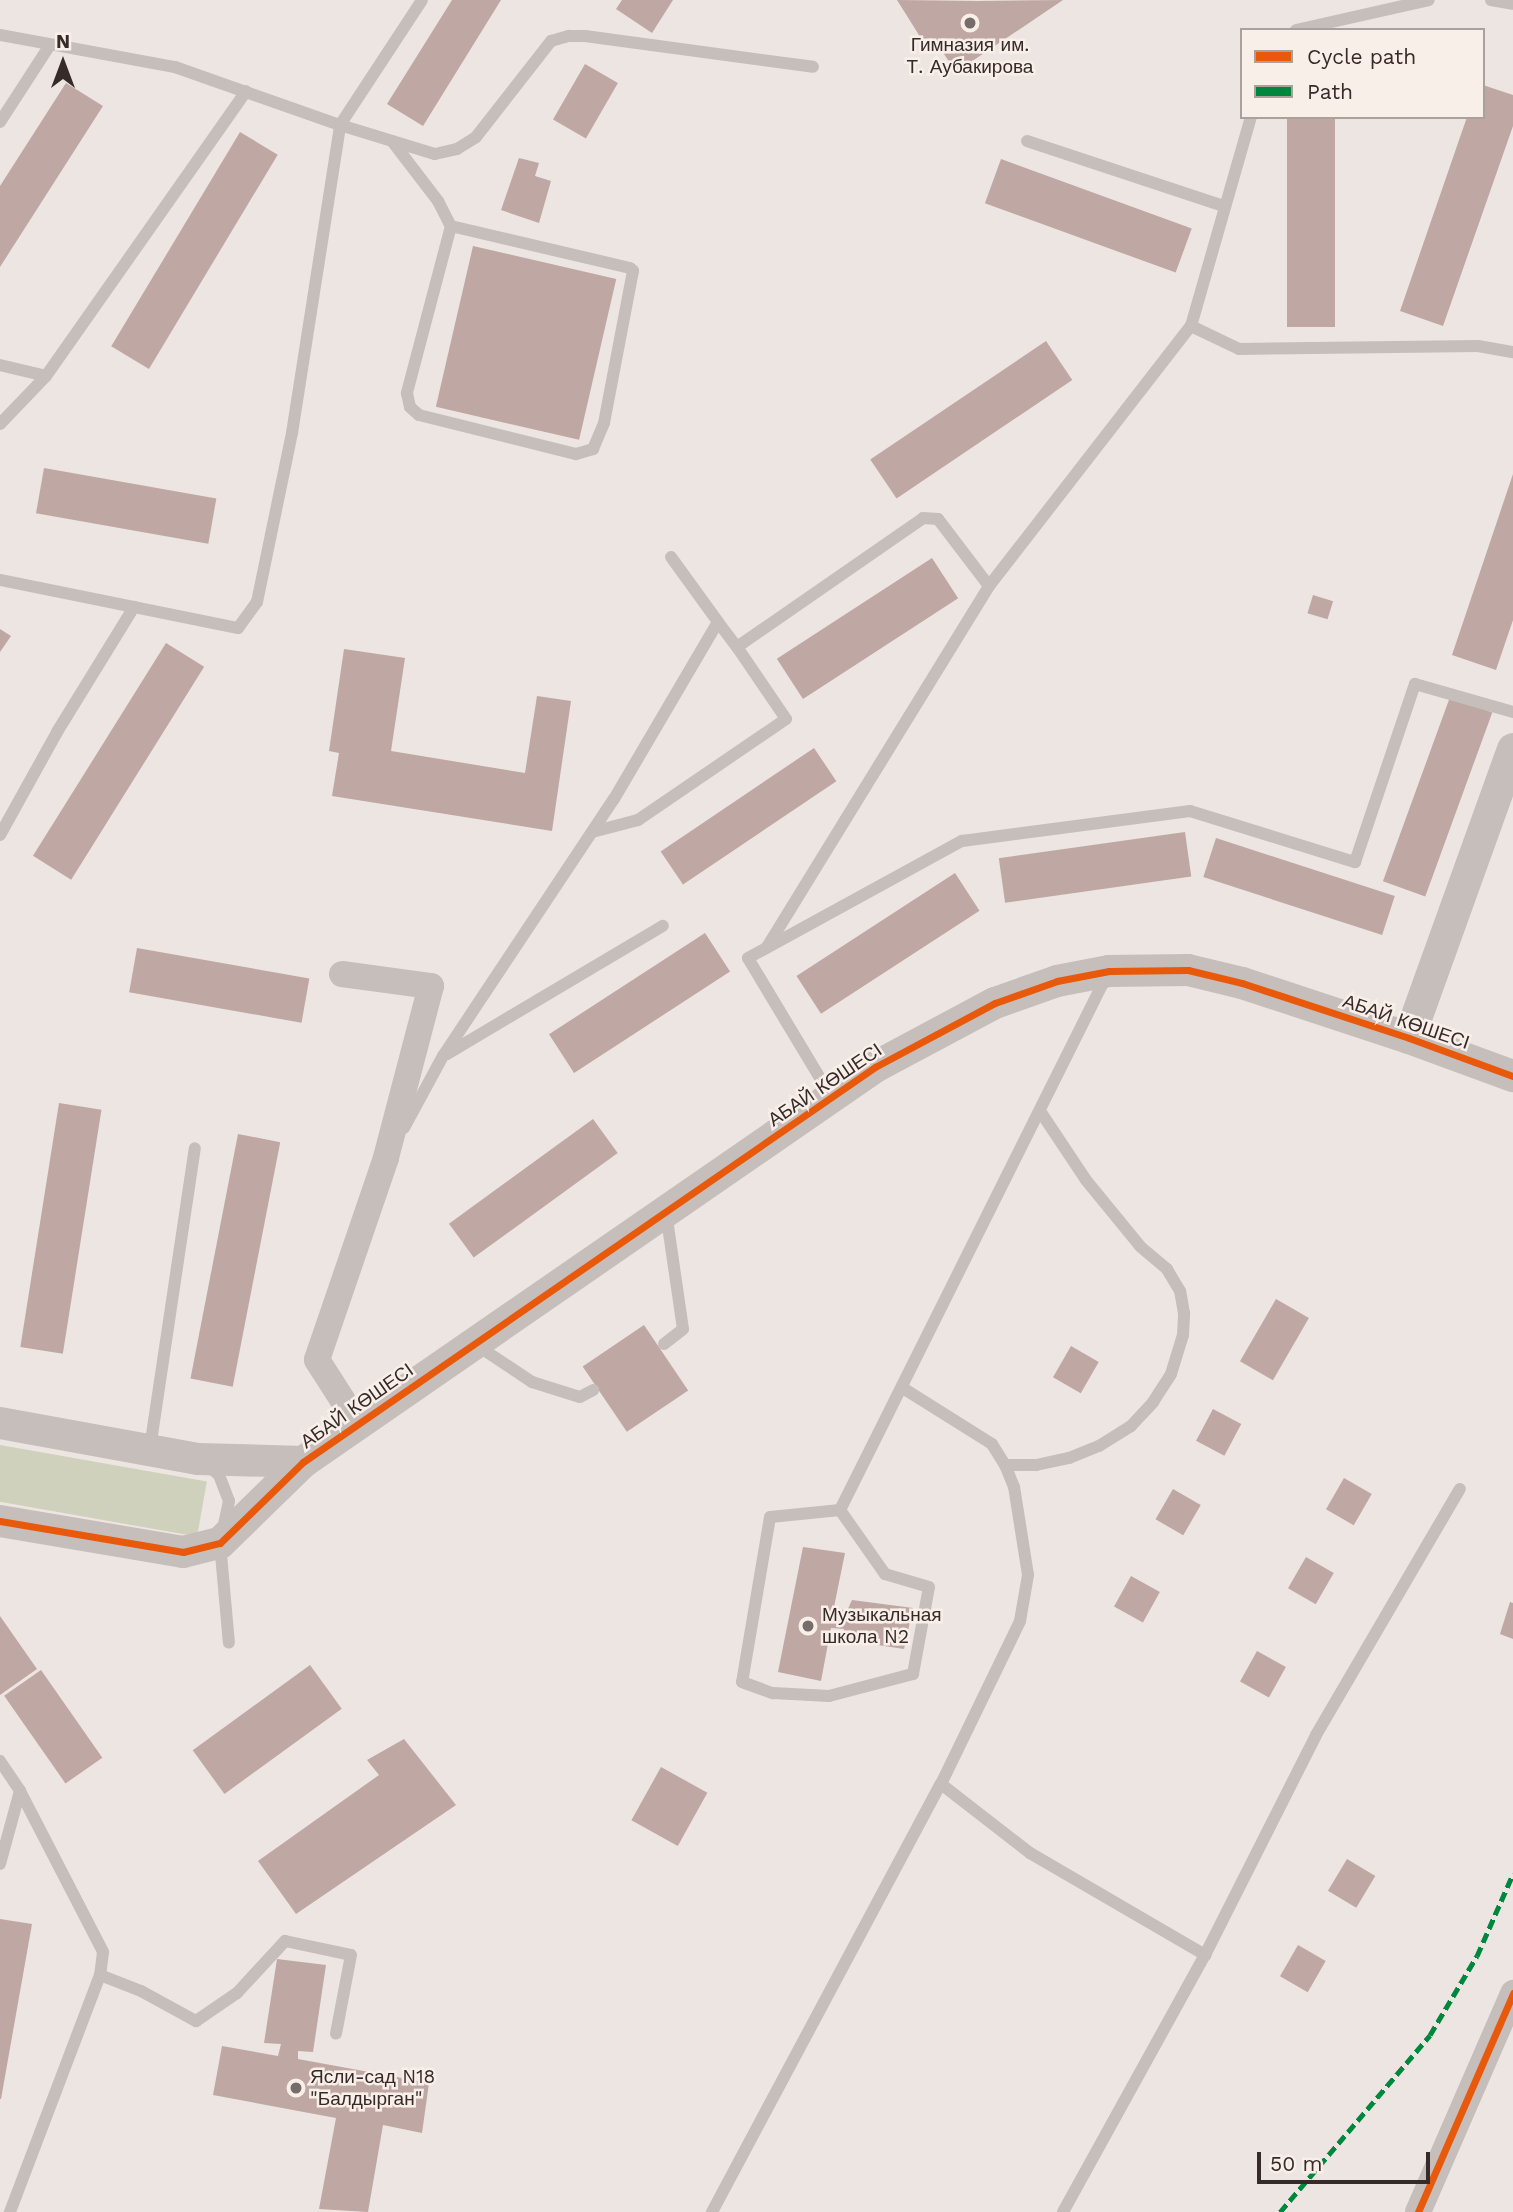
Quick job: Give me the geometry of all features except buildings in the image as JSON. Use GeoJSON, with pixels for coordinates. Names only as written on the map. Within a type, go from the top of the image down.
{"type":"FeatureCollection","features":[{"type":"Feature","properties":{"kind":"street"},"geometry":{"type":"LineString","coordinates":[[1409,1038],[1513,749]]}},
{"type":"Feature","properties":{"kind":"street","name":"АБАЙ КӨШЕСІ"},"geometry":{"type":"LineString","coordinates":[[220,1543],[303,1462],[875,1067],[995,1003],[1057,981],[1109,971],[1188,970],[1242,983],[1409,1038],[1513,1076]]}},
{"type":"Feature","properties":{"kind":"street"},"geometry":{"type":"LineString","coordinates":[[342,974],[431,986],[386,1158],[317,1360],[358,1424]]}},
{"type":"Feature","properties":{"kind":"street"},"geometry":{"type":"LineString","coordinates":[[0,1423],[150,1448],[198,1459],[303,1462]]}},
{"type":"Feature","properties":{"kind":"street"},"geometry":{"type":"LineString","coordinates":[[0,1521],[183,1552],[220,1543]]}},
{"type":"Feature","properties":{"kind":"street"},"geometry":{"type":"LineString","coordinates":[[1418,2212],[1513,1993]]}},
{"type":"Feature","properties":{"kind":"lane"},"geometry":{"type":"LineString","coordinates":[[0,580],[239,628],[257,603],[292,433],[340,125],[422,0]]}},
{"type":"Feature","properties":{"kind":"lane"},"geometry":{"type":"LineString","coordinates":[[1305,28],[1429,0]]}},
{"type":"Feature","properties":{"kind":"lane"},"geometry":{"type":"LineString","coordinates":[[1491,0],[1513,4]]}},
{"type":"Feature","properties":{"kind":"lane"},"geometry":{"type":"LineString","coordinates":[[0,36],[175,67],[340,125],[435,154],[457,149],[477,138],[551,41],[569,36],[813,67]]}},
{"type":"Feature","properties":{"kind":"lane"},"geometry":{"type":"LineString","coordinates":[[0,122],[50,45]]}},
{"type":"Feature","properties":{"kind":"lane"},"geometry":{"type":"LineString","coordinates":[[0,424],[46,376],[246,91]]}},
{"type":"Feature","properties":{"kind":"lane"},"geometry":{"type":"LineString","coordinates":[[767,947],[989,586],[1191,326],[1250,119]]}},
{"type":"Feature","properties":{"kind":"lane"},"geometry":{"type":"LineString","coordinates":[[392,141],[438,201],[451,226],[407,393],[410,407],[419,415],[576,454],[593,449],[604,423],[633,271],[630,268],[451,226]]}},
{"type":"Feature","properties":{"kind":"lane"},"geometry":{"type":"LineString","coordinates":[[1027,141],[1224,206]]}},
{"type":"Feature","properties":{"kind":"lane"},"geometry":{"type":"LineString","coordinates":[[1191,326],[1239,349],[1478,346],[1513,352]]}},
{"type":"Feature","properties":{"kind":"lane"},"geometry":{"type":"LineString","coordinates":[[0,365],[46,376]]}},
{"type":"Feature","properties":{"kind":"lane"},"geometry":{"type":"LineString","coordinates":[[737,647],[923,518],[938,519],[989,586]]}},
{"type":"Feature","properties":{"kind":"lane"},"geometry":{"type":"LineString","coordinates":[[592,832],[638,820],[786,719],[671,557]]}},
{"type":"Feature","properties":{"kind":"lane"},"geometry":{"type":"LineString","coordinates":[[0,835],[57,732],[134,607]]}},
{"type":"Feature","properties":{"kind":"lane"},"geometry":{"type":"LineString","coordinates":[[386,1158],[443,1056],[592,832],[719,622]]}},
{"type":"Feature","properties":{"kind":"lane"},"geometry":{"type":"LineString","coordinates":[[832,1098],[748,958],[767,947],[962,841],[1190,811],[1355,862],[1415,684],[1513,712]]}},
{"type":"Feature","properties":{"kind":"lane"},"geometry":{"type":"LineString","coordinates":[[443,1056],[663,926]]}},
{"type":"Feature","properties":{"kind":"lane"},"geometry":{"type":"LineString","coordinates":[[840,1510],[1109,971]]}},
{"type":"Feature","properties":{"kind":"lane"},"geometry":{"type":"LineString","coordinates":[[1005,1465],[1036,1465],[1069,1458],[1099,1446],[1131,1426],[1153,1402],[1171,1374],[1183,1335],[1184,1313],[1180,1292],[1167,1269],[1140,1246],[1086,1180],[1040,1111]]}},
{"type":"Feature","properties":{"kind":"lane"},"geometry":{"type":"LineString","coordinates":[[150,1448],[195,1148]]}},
{"type":"Feature","properties":{"kind":"lane"},"geometry":{"type":"LineString","coordinates":[[664,1344],[684,1329],[666,1212]]}},
{"type":"Feature","properties":{"kind":"lane"},"geometry":{"type":"LineString","coordinates":[[475,1344],[532,1382],[580,1397],[593,1390]]}},
{"type":"Feature","properties":{"kind":"lane"},"geometry":{"type":"LineString","coordinates":[[712,2212],[941,1784],[1020,1621],[1028,1575],[1014,1487],[1005,1465],[992,1444],[901,1387]]}},
{"type":"Feature","properties":{"kind":"lane"},"geometry":{"type":"LineString","coordinates":[[198,1459],[219,1475],[229,1501],[220,1543],[229,1643]]}},
{"type":"Feature","properties":{"kind":"lane"},"geometry":{"type":"LineString","coordinates":[[1063,2212],[1205,1955],[1317,1735],[1460,1489]]}},
{"type":"Feature","properties":{"kind":"lane"},"geometry":{"type":"LineString","coordinates":[[840,1510],[885,1574],[929,1587],[913,1674],[829,1696],[773,1693],[742,1682],[770,1517],[840,1510]]}},
{"type":"Feature","properties":{"kind":"lane"},"geometry":{"type":"LineString","coordinates":[[0,1761],[20,1791],[103,1952],[100,1975],[10,2212]]}},
{"type":"Feature","properties":{"kind":"lane"},"geometry":{"type":"LineString","coordinates":[[941,1784],[1030,1853],[1205,1955]]}},
{"type":"Feature","properties":{"kind":"lane"},"geometry":{"type":"LineString","coordinates":[[0,1864],[20,1791]]}},
{"type":"Feature","properties":{"kind":"lane"},"geometry":{"type":"LineString","coordinates":[[100,1975],[141,1991],[196,2021],[237,1993],[285,1941],[351,1955],[337,2034]]}},
{"type":"Feature","properties":{"kind":"green space"},"geometry":{"type":"Polygon","coordinates":[[[0,1445],[207,1481],[197,1537],[0,1502],[0,1445]]]}},
{"type":"Feature","properties":{"kind":"marked path"},"geometry":{"type":"LineString","coordinates":[[1280,2212],[1430,2035],[1477,1956],[1513,1874]]}},
{"type":"Feature","properties":{"kind":"cycle path"},"geometry":{"type":"LineString","coordinates":[[0,1521],[183,1552],[220,1543],[303,1462],[875,1067],[995,1003],[1057,981],[1109,971],[1188,970],[1242,983],[1409,1038],[1513,1076]]}},
{"type":"Feature","properties":{"kind":"cycle path"},"geometry":{"type":"LineString","coordinates":[[1418,2212],[1513,1993]]}},
{"type":"Feature","properties":{"kind":"place","name":"Гимназия им. Т. Аубакирова"},"geometry":{"type":"Point","coordinates":[970,23]}},
{"type":"Feature","properties":{"kind":"place","name":"Музыкальная школа N2"},"geometry":{"type":"Point","coordinates":[808,1626]}},
{"type":"Feature","properties":{"kind":"place","name":"Ясли-сад N18 \"Балдырган\""},"geometry":{"type":"Point","coordinates":[296,2088]}}]}
